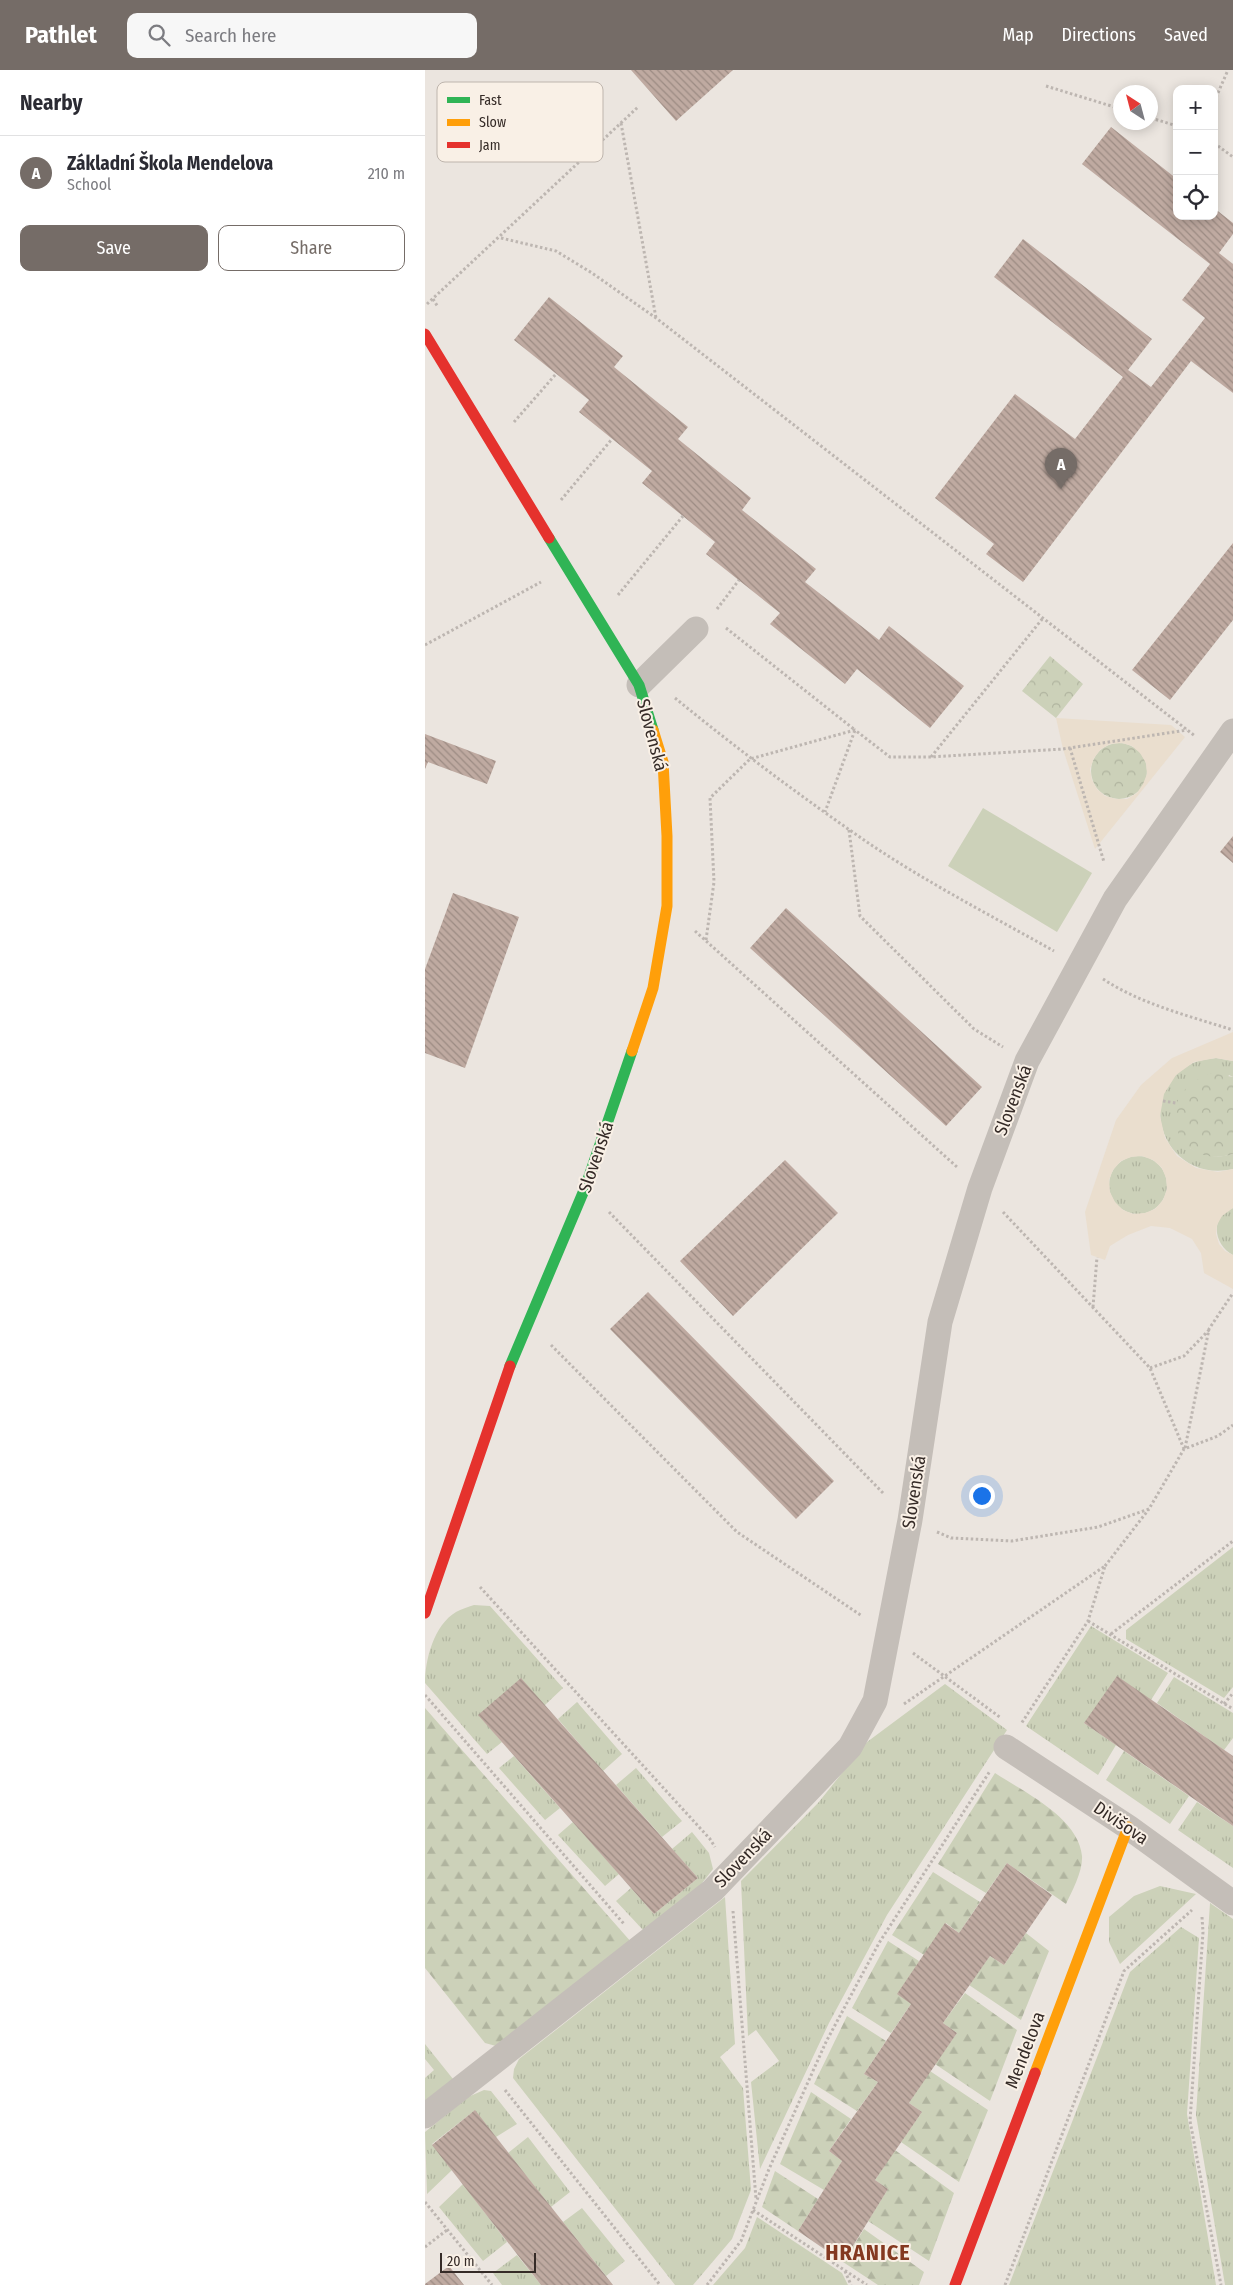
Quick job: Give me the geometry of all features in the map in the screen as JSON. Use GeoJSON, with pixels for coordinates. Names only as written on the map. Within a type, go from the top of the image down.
{"type":"FeatureCollection","features":[{"type":"Feature","properties":{"kind":"street","name":"Slovenská"},"geometry":{"type":"LineString","coordinates":[[425,334],[569,567],[643,680],[663,762],[667,836],[667,906],[653,988],[585,1188],[513,1360],[425,1613]]}},
{"type":"Feature","properties":{"kind":"street","name":"Slovenská"},"geometry":{"type":"LineString","coordinates":[[643,680],[704,623]]}},
{"type":"Feature","properties":{"kind":"street","name":"Slovenská"},"geometry":{"type":"LineString","coordinates":[[425,2116],[486,2066],[713,1890],[851,1747],[875,1701],[910,1520],[940,1322],[980,1188],[1027,1061],[1115,899],[1226,740]]}},
{"type":"Feature","properties":{"kind":"street","name":"Divišova"},"geometry":{"type":"LineString","coordinates":[[1012,1739],[1128,1827],[1216,1898]]}},
{"type":"Feature","properties":{"kind":"street","name":"Mendelova"},"geometry":{"type":"LineString","coordinates":[[955,2285],[1128,1827]]}},
{"type":"Feature","properties":{"kind":"path"},"geometry":{"type":"LineString","coordinates":[[1218,93],[1228,70]]}},
{"type":"Feature","properties":{"kind":"path"},"geometry":{"type":"LineString","coordinates":[[1046,86],[1113,107]]}},
{"type":"Feature","properties":{"kind":"path"},"geometry":{"type":"LineString","coordinates":[[603,140],[639,107]]}},
{"type":"Feature","properties":{"kind":"path"},"geometry":{"type":"LineString","coordinates":[[1158,120],[1173,125]]}},
{"type":"Feature","properties":{"kind":"path"},"geometry":{"type":"LineString","coordinates":[[621,123],[656,318]]}},
{"type":"Feature","properties":{"kind":"path"},"geometry":{"type":"LineString","coordinates":[[1218,146],[1233,157]]}},
{"type":"Feature","properties":{"kind":"path"},"geometry":{"type":"LineString","coordinates":[[425,306],[501,238],[580,162]]}},
{"type":"Feature","properties":{"kind":"path"},"geometry":{"type":"LineString","coordinates":[[501,238],[556,251],[656,318],[1187,730]]}},
{"type":"Feature","properties":{"kind":"path"},"geometry":{"type":"LineString","coordinates":[[433,299],[444,316]]}},
{"type":"Feature","properties":{"kind":"path"},"geometry":{"type":"LineString","coordinates":[[507,416],[512,425],[556,374]]}},
{"type":"Feature","properties":{"kind":"path"},"geometry":{"type":"LineString","coordinates":[[560,501],[612,439]]}},
{"type":"Feature","properties":{"kind":"path"},"geometry":{"type":"LineString","coordinates":[[557,496],[565,509]]}},
{"type":"Feature","properties":{"kind":"path"},"geometry":{"type":"LineString","coordinates":[[611,589],[615,598],[683,516]]}},
{"type":"Feature","properties":{"kind":"path"},"geometry":{"type":"LineString","coordinates":[[425,645],[569,567]]}},
{"type":"Feature","properties":{"kind":"path"},"geometry":{"type":"LineString","coordinates":[[739,580],[704,623],[889,756],[930,757],[1070,748],[1187,730],[1226,740]]}},
{"type":"Feature","properties":{"kind":"path"},"geometry":{"type":"LineString","coordinates":[[930,757],[1043,618]]}},
{"type":"Feature","properties":{"kind":"path"},"geometry":{"type":"LineString","coordinates":[[643,680],[849,829],[972,906],[1080,965],[1116,988],[1171,1011],[1233,1030]]}},
{"type":"Feature","properties":{"kind":"path"},"geometry":{"type":"LineString","coordinates":[[706,941],[714,882],[710,798],[750,759],[855,730]]}},
{"type":"Feature","properties":{"kind":"path"},"geometry":{"type":"LineString","coordinates":[[825,812],[855,730]]}},
{"type":"Feature","properties":{"kind":"path"},"geometry":{"type":"LineString","coordinates":[[1070,748],[1115,899]]}},
{"type":"Feature","properties":{"kind":"path"},"geometry":{"type":"LineString","coordinates":[[849,829],[860,916],[974,1029],[1027,1061]]}},
{"type":"Feature","properties":{"kind":"path"},"geometry":{"type":"LineString","coordinates":[[667,906],[980,1188],[1150,1368],[1185,1448],[1209,1329]]}},
{"type":"Feature","properties":{"kind":"path"},"geometry":{"type":"LineString","coordinates":[[1163,1101],[1176,1103]]}},
{"type":"Feature","properties":{"kind":"path"},"geometry":{"type":"LineString","coordinates":[[1093,1308],[1097,1257]]}},
{"type":"Feature","properties":{"kind":"path"},"geometry":{"type":"LineString","coordinates":[[1150,1368],[1183,1356],[1209,1329],[1233,1293]]}},
{"type":"Feature","properties":{"kind":"path"},"geometry":{"type":"LineString","coordinates":[[528,1323],[737,1532],[888,1634],[943,1675],[1012,1739]]}},
{"type":"Feature","properties":{"kind":"path"},"geometry":{"type":"LineString","coordinates":[[899,1708],[943,1675],[1105,1566],[1149,1509]]}},
{"type":"Feature","properties":{"kind":"path"},"geometry":{"type":"LineString","coordinates":[[1111,1634],[1233,1541]]}},
{"type":"Feature","properties":{"kind":"path"},"geometry":{"type":"LineString","coordinates":[[707,2285],[741,2241],[825,2042],[879,1943],[1088,1620],[1105,1566]]}},
{"type":"Feature","properties":{"kind":"path"},"geometry":{"type":"LineString","coordinates":[[480,1586],[710,1839],[730,1872],[756,2202]]}},
{"type":"Feature","properties":{"kind":"path"},"geometry":{"type":"LineString","coordinates":[[1088,1620],[1233,1709]]}},
{"type":"Feature","properties":{"kind":"path"},"geometry":{"type":"LineString","coordinates":[[1224,1704],[1233,1694]]}},
{"type":"Feature","properties":{"kind":"path"},"geometry":{"type":"LineString","coordinates":[[425,1695],[643,1945]]}},
{"type":"Feature","properties":{"kind":"path"},"geometry":{"type":"LineString","coordinates":[[1005,2285],[1124,1971],[1216,1898]]}},
{"type":"Feature","properties":{"kind":"path"},"geometry":{"type":"LineString","coordinates":[[1216,1898],[1203,1932],[1190,2121],[1221,2285]]}},
{"type":"Feature","properties":{"kind":"path"},"geometry":{"type":"LineString","coordinates":[[486,2066],[661,2285]]}},
{"type":"Feature","properties":{"kind":"path"},"geometry":{"type":"LineString","coordinates":[[425,2202],[492,2285]]}},
{"type":"Feature","properties":{"kind":"path"},"geometry":{"type":"LineString","coordinates":[[753,2210],[867,2285]]}},
{"type":"Feature","properties":{"kind":"path"},"geometry":{"type":"LineString","coordinates":[[425,2247],[447,2230]]}},
{"type":"Feature","properties":{"kind":"path"},"geometry":{"type":"LineString","coordinates":[[845,2271],[851,2285]]}},
{"type":"Feature","properties":{"kind":"green space"},"geometry":{"type":"Polygon","coordinates":[[[1050,656],[1083,684],[1056,718],[1022,691],[1050,656]]]}},
{"type":"Feature","properties":{"kind":"green space"},"geometry":{"type":"Polygon","coordinates":[[[1119,743],[1130,745],[1139,751],[1145,760],[1147,771],[1145,782],[1139,791],[1130,797],[1119,799],[1108,797],[1099,791],[1093,782],[1091,771],[1093,760],[1099,751],[1108,745],[1119,743]]]}},
{"type":"Feature","properties":{"kind":"green space"},"geometry":{"type":"Polygon","coordinates":[[[983,808],[1092,873],[1057,932],[948,866],[983,808]]]}},
{"type":"Feature","properties":{"kind":"green space"},"geometry":{"type":"Polygon","coordinates":[[[1216,1058],[1233,1061],[1233,1077],[1229,1075],[1190,1148],[1211,1156],[1233,1154],[1233,1169],[1209,1170],[1189,1163],[1174,1150],[1164,1133],[1160,1114],[1163,1094],[1174,1077],[1193,1063],[1216,1058]]]}},
{"type":"Feature","properties":{"kind":"green space"},"geometry":{"type":"Polygon","coordinates":[[[1212,1073],[1233,1077],[1233,1154],[1213,1157],[1196,1152],[1184,1142],[1176,1128],[1175,1112],[1180,1097],[1192,1083],[1212,1073]]]}},
{"type":"Feature","properties":{"kind":"green space"},"geometry":{"type":"Polygon","coordinates":[[[1138,1156],[1149,1158],[1162,1169],[1167,1185],[1165,1196],[1154,1209],[1138,1214],[1127,1212],[1114,1201],[1109,1185],[1111,1174],[1122,1161],[1138,1156]]]}},
{"type":"Feature","properties":{"kind":"green space"},"geometry":{"type":"Polygon","coordinates":[[[1233,1208],[1233,1255],[1222,1245],[1218,1238],[1217,1224],[1225,1212],[1233,1208]]]}},
{"type":"Feature","properties":{"kind":"green space"},"geometry":{"type":"Polygon","coordinates":[[[1233,1547],[1233,1687],[1224,1698],[1126,1639],[1126,1630],[1233,1547]]]}},
{"type":"Feature","properties":{"kind":"green space"},"geometry":{"type":"Polygon","coordinates":[[[474,1605],[490,1606],[563,1688],[545,1705],[479,1715],[502,1742],[487,1754],[425,1683],[429,1654],[442,1625],[456,1612],[474,1605]]]}},
{"type":"Feature","properties":{"kind":"green space"},"geometry":{"type":"Polygon","coordinates":[[[1091,1626],[1168,1673],[1151,1700],[1084,1723],[1116,1745],[1098,1775],[1026,1726],[1091,1626]]]}},
{"type":"Feature","properties":{"kind":"green space"},"geometry":{"type":"Polygon","coordinates":[[[1174,1677],[1233,1713],[1233,1738],[1224,1750],[1157,1703],[1174,1677]]]}},
{"type":"Feature","properties":{"kind":"green space"},"geometry":{"type":"Polygon","coordinates":[[[945,1684],[1007,1730],[887,1915],[829,2023],[760,2169],[751,2082],[779,2061],[756,2030],[748,2036],[741,1881],[818,1803],[867,1742],[945,1684]]]}},
{"type":"Feature","properties":{"kind":"green space"},"geometry":{"type":"Polygon","coordinates":[[[577,1702],[622,1754],[603,1771],[558,1719],[577,1702]]]}},
{"type":"Feature","properties":{"kind":"green space"},"geometry":{"type":"Polygon","coordinates":[[[425,1708],[632,1943],[496,2046],[485,2043],[425,1968],[425,1708]]]}},
{"type":"Feature","properties":{"kind":"green space"},"geometry":{"type":"Polygon","coordinates":[[[1124,1751],[1189,1796],[1170,1824],[1106,1780],[1124,1751]]]}},
{"type":"Feature","properties":{"kind":"green space"},"geometry":{"type":"Polygon","coordinates":[[[514,1756],[560,1808],[545,1820],[499,1768],[514,1756]]]}},
{"type":"Feature","properties":{"kind":"green space"},"geometry":{"type":"Polygon","coordinates":[[[636,1768],[682,1821],[662,1837],[616,1785],[636,1768]]]}},
{"type":"Feature","properties":{"kind":"green space"},"geometry":{"type":"Polygon","coordinates":[[[995,1773],[1048,1807],[1061,1818],[1079,1842],[1082,1856],[1081,1868],[1066,1904],[1007,1863],[986,1893],[938,1864],[995,1773]]]}},
{"type":"Feature","properties":{"kind":"green space"},"geometry":{"type":"Polygon","coordinates":[[[1197,1802],[1233,1826],[1233,1868],[1178,1830],[1197,1802]]]}},
{"type":"Feature","properties":{"kind":"green space"},"geometry":{"type":"Polygon","coordinates":[[[573,1822],[619,1874],[605,1886],[558,1835],[573,1822]]]}},
{"type":"Feature","properties":{"kind":"green space"},"geometry":{"type":"Polygon","coordinates":[[[692,1832],[709,1853],[713,1869],[699,1887],[643,1930],[616,1901],[631,1888],[654,1914],[698,1878],[672,1849],[692,1832]]]}},
{"type":"Feature","properties":{"kind":"green space"},"geometry":{"type":"Polygon","coordinates":[[[933,1872],[980,1902],[959,1933],[946,1923],[924,1955],[892,1935],[933,1872]]]}},
{"type":"Feature","properties":{"kind":"green space"},"geometry":{"type":"Polygon","coordinates":[[[1160,1886],[1196,1894],[1120,1964],[1109,1942],[1109,1917],[1134,1896],[1160,1886]]]}},
{"type":"Feature","properties":{"kind":"green space"},"geometry":{"type":"Polygon","coordinates":[[[725,1897],[735,2044],[720,2057],[743,2088],[751,2190],[732,2239],[693,2285],[675,2285],[513,2078],[514,2069],[519,2059],[725,1897]]]}},
{"type":"Feature","properties":{"kind":"green space"},"geometry":{"type":"Polygon","coordinates":[[[1210,1903],[1233,1919],[1233,2285],[1225,2285],[1196,2115],[1210,1903]]]}},
{"type":"Feature","properties":{"kind":"green space"},"geometry":{"type":"Polygon","coordinates":[[[1181,1927],[1199,1938],[1187,2114],[1216,2285],[1009,2285],[1130,1972],[1181,1927]]]}},
{"type":"Feature","properties":{"kind":"green space"},"geometry":{"type":"Polygon","coordinates":[[[1026,1933],[1049,1951],[1021,2020],[969,1985],[990,1956],[1004,1965],[1026,1933]]]}},
{"type":"Feature","properties":{"kind":"green space"},"geometry":{"type":"Polygon","coordinates":[[[888,1941],[919,1961],[911,2004],[891,2033],[852,2008],[888,1941]]]}},
{"type":"Feature","properties":{"kind":"green space"},"geometry":{"type":"Polygon","coordinates":[[[965,1993],[1017,2030],[990,2101],[935,2064],[957,2033],[943,2023],[965,1993]]]}},
{"type":"Feature","properties":{"kind":"green space"},"geometry":{"type":"Polygon","coordinates":[[[847,2016],[886,2041],[864,2074],[878,2082],[857,2111],[814,2084],[847,2016]]]}},
{"type":"Feature","properties":{"kind":"green space"},"geometry":{"type":"Polygon","coordinates":[[[425,2044],[453,2079],[425,2101],[425,2078],[434,2070],[425,2059],[425,2044]]]}},
{"type":"Feature","properties":{"kind":"green space"},"geometry":{"type":"Polygon","coordinates":[[[930,2071],[988,2110],[959,2182],[901,2142],[922,2112],[909,2103],[930,2071]]]}},
{"type":"Feature","properties":{"kind":"green space"},"geometry":{"type":"Polygon","coordinates":[[[484,2090],[491,2091],[517,2124],[496,2137],[474,2111],[432,2144],[452,2170],[427,2194],[425,2132],[468,2097],[484,2090]]]}},
{"type":"Feature","properties":{"kind":"green space"},"geometry":{"type":"Polygon","coordinates":[[[811,2092],[851,2119],[829,2151],[842,2161],[824,2190],[780,2164],[811,2092]]]}},
{"type":"Feature","properties":{"kind":"green space"},"geometry":{"type":"Polygon","coordinates":[[[528,2137],[570,2192],[551,2207],[508,2153],[528,2137]]]}},
{"type":"Feature","properties":{"kind":"green space"},"geometry":{"type":"Polygon","coordinates":[[[895,2150],[954,2193],[929,2261],[868,2221],[888,2189],[875,2180],[895,2150]]]}},
{"type":"Feature","properties":{"kind":"green space"},"geometry":{"type":"Polygon","coordinates":[[[775,2171],[818,2199],[798,2231],[762,2207],[775,2171]]]}},
{"type":"Feature","properties":{"kind":"green space"},"geometry":{"type":"Polygon","coordinates":[[[463,2184],[507,2242],[483,2261],[439,2207],[463,2184]]]}},
{"type":"Feature","properties":{"kind":"green space"},"geometry":{"type":"Polygon","coordinates":[[[582,2208],[625,2261],[606,2276],[563,2222],[582,2208]]]}},
{"type":"Feature","properties":{"kind":"green space"},"geometry":{"type":"Polygon","coordinates":[[[757,2217],[842,2273],[848,2285],[713,2285],[745,2248],[757,2217]]]}},
{"type":"Feature","properties":{"kind":"green space"},"geometry":{"type":"Polygon","coordinates":[[[864,2229],[924,2272],[919,2285],[878,2285],[843,2262],[864,2229]]]}},
{"type":"Feature","properties":{"kind":"green space"},"geometry":{"type":"Polygon","coordinates":[[[517,2255],[541,2285],[502,2285],[493,2273],[517,2255]]]}},
{"type":"Feature","properties":{"kind":"shaded area"},"geometry":{"type":"Polygon","coordinates":[[[1056,718],[1171,725],[1185,737],[1095,849],[1063,749],[1056,718]],[[1122,743],[1110,744],[1101,749],[1094,758],[1090,769],[1092,780],[1097,789],[1105,796],[1127,799],[1137,793],[1143,784],[1147,774],[1146,763],[1140,753],[1132,746],[1122,743]]]}},
{"type":"Feature","properties":{"kind":"shaded area"},"geometry":{"type":"Polygon","coordinates":[[[1233,1032],[1233,1061],[1216,1058],[1194,1062],[1176,1075],[1164,1094],[1160,1116],[1165,1138],[1177,1156],[1196,1168],[1218,1172],[1233,1169],[1233,1208],[1222,1216],[1217,1225],[1216,1234],[1219,1244],[1225,1251],[1233,1255],[1233,1289],[1204,1273],[1201,1253],[1192,1239],[1170,1228],[1151,1226],[1128,1235],[1110,1246],[1105,1260],[1091,1255],[1085,1212],[1116,1120],[1141,1085],[1172,1058],[1233,1032]],[[1142,1156],[1131,1157],[1121,1161],[1113,1170],[1109,1180],[1110,1192],[1115,1202],[1123,1210],[1133,1214],[1145,1213],[1155,1209],[1163,1200],[1167,1189],[1166,1178],[1162,1168],[1153,1160],[1142,1156]]]}},
{"type":"Feature","properties":{"kind":"building"},"geometry":{"type":"Polygon","coordinates":[[[631,70],[733,70],[676,121],[631,70]]]}},
{"type":"Feature","properties":{"kind":"building"},"geometry":{"type":"Polygon","coordinates":[[[1111,127],[1173,176],[1173,220],[1218,220],[1218,211],[1233,223],[1233,234],[1219,253],[1233,264],[1233,393],[1191,361],[1023,582],[986,554],[994,544],[935,498],[1015,394],[1075,439],[1123,377],[994,277],[1023,239],[1152,339],[1128,370],[1151,387],[1205,318],[1182,300],[1210,264],[1082,164],[1111,127]]]}},
{"type":"Feature","properties":{"kind":"building"},"geometry":{"type":"Polygon","coordinates":[[[549,297],[623,356],[614,367],[688,427],[678,439],[751,498],[742,510],[816,569],[805,582],[879,640],[889,626],[964,686],[930,728],[857,669],[845,684],[770,624],[780,613],[706,554],[715,542],[642,483],[652,471],[579,412],[589,400],[514,340],[549,297]]]}},
{"type":"Feature","properties":{"kind":"building"},"geometry":{"type":"Polygon","coordinates":[[[1233,543],[1233,620],[1170,700],[1132,670],[1233,543]]]}},
{"type":"Feature","properties":{"kind":"building"},"geometry":{"type":"Polygon","coordinates":[[[425,734],[496,761],[487,784],[428,762],[425,769],[425,734]]]}},
{"type":"Feature","properties":{"kind":"building"},"geometry":{"type":"Polygon","coordinates":[[[1233,836],[1233,863],[1220,852],[1233,836]]]}},
{"type":"Feature","properties":{"kind":"building"},"geometry":{"type":"Polygon","coordinates":[[[453,893],[519,917],[465,1068],[425,1053],[425,969],[453,893]]]}},
{"type":"Feature","properties":{"kind":"building"},"geometry":{"type":"Polygon","coordinates":[[[786,908],[982,1087],[946,1126],[750,948],[786,908]]]}},
{"type":"Feature","properties":{"kind":"building"},"geometry":{"type":"Polygon","coordinates":[[[785,1160],[838,1213],[733,1316],[680,1261],[785,1160]]]}},
{"type":"Feature","properties":{"kind":"building"},"geometry":{"type":"Polygon","coordinates":[[[648,1292],[834,1481],[796,1519],[610,1329],[648,1292]]]}},
{"type":"Feature","properties":{"kind":"building"},"geometry":{"type":"Polygon","coordinates":[[[1117,1676],[1233,1756],[1233,1826],[1084,1723],[1117,1676]]]}},
{"type":"Feature","properties":{"kind":"building"},"geometry":{"type":"Polygon","coordinates":[[[521,1678],[698,1878],[654,1914],[478,1715],[521,1678]]]}},
{"type":"Feature","properties":{"kind":"building"},"geometry":{"type":"Polygon","coordinates":[[[1007,1863],[1052,1895],[1004,1965],[990,1956],[943,2023],[957,2033],[909,2103],[922,2112],[875,2180],[888,2189],[843,2262],[798,2231],[842,2161],[829,2151],[878,2082],[864,2074],[911,2004],[897,1994],[945,1923],[959,1933],[1007,1863]]]}},
{"type":"Feature","properties":{"kind":"building"},"geometry":{"type":"Polygon","coordinates":[[[475,2110],[613,2285],[541,2285],[432,2145],[475,2110]]]}},
{"type":"Feature","properties":{"kind":"building"},"geometry":{"type":"Polygon","coordinates":[[[449,2266],[464,2285],[425,2285],[425,2284],[449,2266]]]}},
{"type":"Feature","properties":{"kind":"traffic: fast"},"geometry":{"type":"LineString","coordinates":[[549,538],[639,685],[653,730]]}},
{"type":"Feature","properties":{"kind":"traffic: fast"},"geometry":{"type":"LineString","coordinates":[[510,1366],[585,1188],[632,1051]]}},
{"type":"Feature","properties":{"kind":"traffic: slow"},"geometry":{"type":"LineString","coordinates":[[632,1051],[653,988],[667,906],[667,836],[663,762],[653,730]]}},
{"type":"Feature","properties":{"kind":"traffic: slow"},"geometry":{"type":"LineString","coordinates":[[1035,2073],[1128,1827]]}},
{"type":"Feature","properties":{"kind":"traffic: jam"},"geometry":{"type":"LineString","coordinates":[[425,334],[549,538]]}},
{"type":"Feature","properties":{"kind":"traffic: jam"},"geometry":{"type":"LineString","coordinates":[[425,1613],[510,1366]]}},
{"type":"Feature","properties":{"kind":"traffic: jam"},"geometry":{"type":"LineString","coordinates":[[955,2285],[1035,2073]]}},
{"type":"Feature","properties":{"kind":"place","name":"Základní Škola Mendelova"},"geometry":{"type":"Point","coordinates":[1061,489]}},
{"type":"Feature","properties":{"kind":"district","name":"HRANICE"},"geometry":{"type":"Point","coordinates":[868,2252]}}]}
